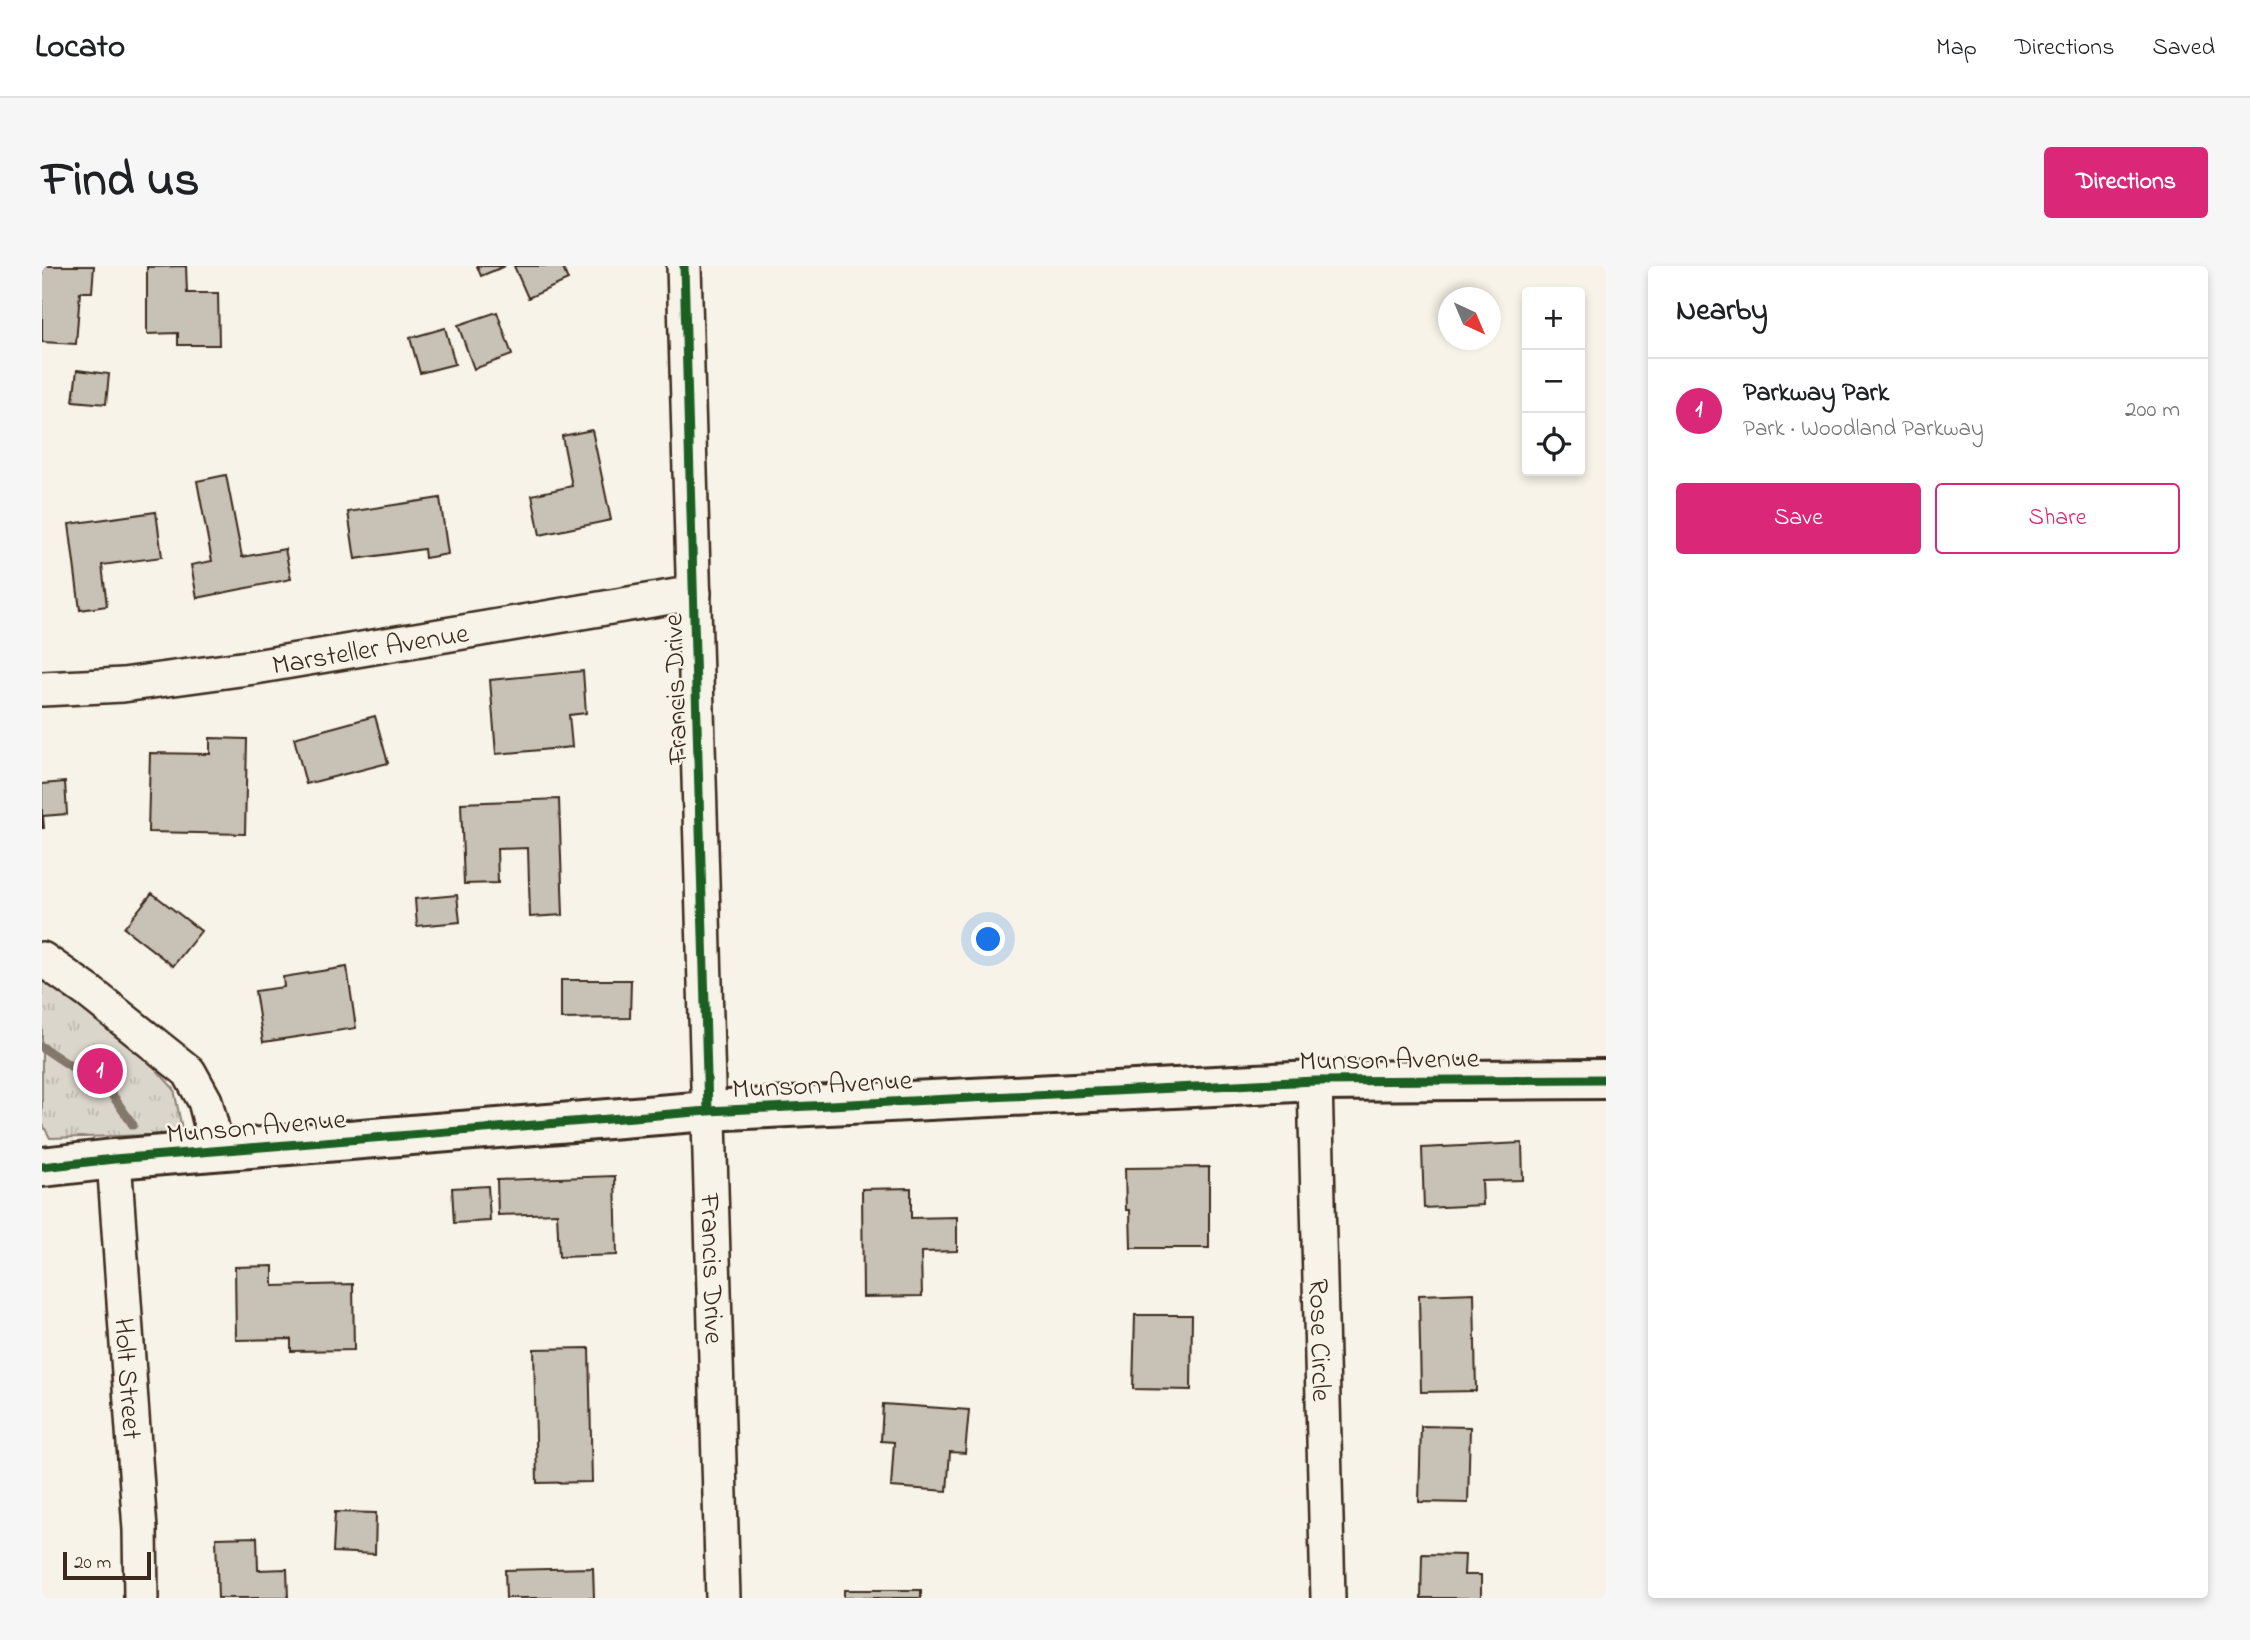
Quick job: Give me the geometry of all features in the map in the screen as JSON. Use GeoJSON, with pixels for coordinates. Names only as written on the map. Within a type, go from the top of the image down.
{"type":"FeatureCollection","features":[{"type":"Feature","properties":{"kind":"street","name":"Francis Drive"},"geometry":{"type":"LineString","coordinates":[[684,266],[723,1598]]}},
{"type":"Feature","properties":{"kind":"street","name":"Marsteller Avenue"},"geometry":{"type":"LineString","coordinates":[[42,689],[123,685],[255,667],[694,593]]}},
{"type":"Feature","properties":{"kind":"street"},"geometry":{"type":"LineString","coordinates":[[42,959],[89,992],[189,1072],[205,1101],[218,1152]]}},
{"type":"Feature","properties":{"kind":"street","name":"Munson Avenue"},"geometry":{"type":"LineString","coordinates":[[42,1167],[708,1111],[1315,1081],[1606,1079]]}},
{"type":"Feature","properties":{"kind":"street","name":"Rose Circle"},"geometry":{"type":"LineString","coordinates":[[1315,1081],[1328,1598]]}},
{"type":"Feature","properties":{"kind":"street","name":"Holt Street"},"geometry":{"type":"LineString","coordinates":[[114,1159],[140,1530],[141,1598]]}},
{"type":"Feature","properties":{"kind":"green space"},"geometry":{"type":"Polygon","coordinates":[[[42,979],[142,1054],[174,1089],[183,1134],[50,1138],[42,1123],[42,979]]]}},
{"type":"Feature","properties":{"kind":"building"},"geometry":{"type":"Polygon","coordinates":[[[42,266],[94,266],[92,292],[80,292],[76,344],[42,342],[42,266]]]}},
{"type":"Feature","properties":{"kind":"building"},"geometry":{"type":"Polygon","coordinates":[[[186,266],[187,293],[218,293],[219,345],[178,345],[178,333],[147,334],[147,267],[186,266]]]}},
{"type":"Feature","properties":{"kind":"building"},"geometry":{"type":"Polygon","coordinates":[[[477,266],[505,266],[481,276],[477,266]]]}},
{"type":"Feature","properties":{"kind":"building"},"geometry":{"type":"Polygon","coordinates":[[[514,266],[562,266],[568,280],[528,298],[514,266]]]}},
{"type":"Feature","properties":{"kind":"building"},"geometry":{"type":"Polygon","coordinates":[[[497,312],[512,355],[474,369],[458,325],[497,312]]]}},
{"type":"Feature","properties":{"kind":"building"},"geometry":{"type":"Polygon","coordinates":[[[445,328],[455,364],[420,373],[410,338],[445,328]]]}},
{"type":"Feature","properties":{"kind":"building"},"geometry":{"type":"Polygon","coordinates":[[[77,370],[109,374],[106,404],[73,401],[77,370]]]}},
{"type":"Feature","properties":{"kind":"building"},"geometry":{"type":"Polygon","coordinates":[[[592,430],[611,520],[540,535],[532,495],[572,486],[562,436],[592,430]]]}},
{"type":"Feature","properties":{"kind":"building"},"geometry":{"type":"Polygon","coordinates":[[[226,475],[242,557],[285,549],[291,579],[197,598],[191,565],[212,561],[197,481],[226,475]]]}},
{"type":"Feature","properties":{"kind":"building"},"geometry":{"type":"Polygon","coordinates":[[[440,498],[448,554],[425,558],[424,549],[355,559],[348,512],[440,498]]]}},
{"type":"Feature","properties":{"kind":"building"},"geometry":{"type":"Polygon","coordinates":[[[156,512],[162,557],[102,565],[107,606],[80,610],[69,524],[156,512]]]}},
{"type":"Feature","properties":{"kind":"building"},"geometry":{"type":"Polygon","coordinates":[[[583,671],[586,713],[569,715],[572,747],[496,754],[490,680],[583,671]]]}},
{"type":"Feature","properties":{"kind":"building"},"geometry":{"type":"Polygon","coordinates":[[[375,716],[388,763],[306,784],[294,738],[375,716]]]}},
{"type":"Feature","properties":{"kind":"building"},"geometry":{"type":"Polygon","coordinates":[[[210,738],[247,739],[245,834],[148,832],[150,753],[210,754],[210,738]]]}},
{"type":"Feature","properties":{"kind":"building"},"geometry":{"type":"Polygon","coordinates":[[[65,782],[67,814],[43,816],[42,828],[42,784],[65,782]]]}},
{"type":"Feature","properties":{"kind":"building"},"geometry":{"type":"Polygon","coordinates":[[[559,799],[563,915],[530,917],[528,848],[497,849],[498,883],[464,884],[461,803],[559,799]]]}},
{"type":"Feature","properties":{"kind":"building"},"geometry":{"type":"Polygon","coordinates":[[[152,893],[201,931],[173,966],[124,928],[152,893]]]}},
{"type":"Feature","properties":{"kind":"building"},"geometry":{"type":"Polygon","coordinates":[[[457,895],[460,922],[417,926],[415,899],[457,895]]]}},
{"type":"Feature","properties":{"kind":"building"},"geometry":{"type":"Polygon","coordinates":[[[347,967],[356,1028],[263,1042],[255,991],[284,987],[283,977],[347,967]]]}},
{"type":"Feature","properties":{"kind":"building"},"geometry":{"type":"Polygon","coordinates":[[[561,980],[631,980],[630,1018],[561,1019],[561,980]]]}},
{"type":"Feature","properties":{"kind":"building"},"geometry":{"type":"Polygon","coordinates":[[[1522,1143],[1523,1180],[1482,1181],[1483,1205],[1424,1208],[1422,1148],[1522,1143]]]}},
{"type":"Feature","properties":{"kind":"building"},"geometry":{"type":"Polygon","coordinates":[[[1209,1167],[1209,1248],[1131,1248],[1130,1210],[1126,1210],[1125,1168],[1209,1167]]]}},
{"type":"Feature","properties":{"kind":"building"},"geometry":{"type":"Polygon","coordinates":[[[615,1176],[617,1255],[559,1257],[557,1213],[498,1215],[497,1180],[615,1176]]]}},
{"type":"Feature","properties":{"kind":"building"},"geometry":{"type":"Polygon","coordinates":[[[488,1186],[490,1221],[454,1223],[452,1188],[488,1186]]]}},
{"type":"Feature","properties":{"kind":"building"},"geometry":{"type":"Polygon","coordinates":[[[911,1188],[911,1218],[957,1217],[957,1251],[921,1252],[922,1296],[863,1297],[862,1189],[911,1188]]]}},
{"type":"Feature","properties":{"kind":"building"},"geometry":{"type":"Polygon","coordinates":[[[273,1266],[273,1286],[353,1284],[354,1350],[291,1351],[291,1339],[236,1340],[235,1267],[273,1266]]]}},
{"type":"Feature","properties":{"kind":"building"},"geometry":{"type":"Polygon","coordinates":[[[1474,1293],[1476,1391],[1421,1392],[1419,1295],[1474,1293]]]}},
{"type":"Feature","properties":{"kind":"building"},"geometry":{"type":"Polygon","coordinates":[[[1135,1315],[1192,1315],[1191,1390],[1133,1389],[1135,1315]]]}},
{"type":"Feature","properties":{"kind":"building"},"geometry":{"type":"Polygon","coordinates":[[[589,1348],[592,1482],[537,1483],[534,1349],[589,1348]]]}},
{"type":"Feature","properties":{"kind":"building"},"geometry":{"type":"Polygon","coordinates":[[[883,1404],[969,1410],[965,1453],[950,1452],[947,1491],[891,1487],[894,1442],[881,1441],[883,1404]]]}},
{"type":"Feature","properties":{"kind":"building"},"geometry":{"type":"Polygon","coordinates":[[[1421,1426],[1470,1427],[1468,1503],[1419,1502],[1421,1426]]]}},
{"type":"Feature","properties":{"kind":"building"},"geometry":{"type":"Polygon","coordinates":[[[335,1512],[376,1513],[375,1554],[333,1552],[335,1512]]]}},
{"type":"Feature","properties":{"kind":"building"},"geometry":{"type":"Polygon","coordinates":[[[257,1537],[258,1570],[287,1569],[288,1598],[218,1598],[216,1538],[257,1537]]]}},
{"type":"Feature","properties":{"kind":"building"},"geometry":{"type":"Polygon","coordinates":[[[1422,1554],[1465,1555],[1464,1575],[1481,1575],[1481,1598],[1421,1598],[1422,1554]]]}},
{"type":"Feature","properties":{"kind":"building"},"geometry":{"type":"Polygon","coordinates":[[[593,1568],[594,1598],[506,1598],[505,1570],[593,1568]]]}},
{"type":"Feature","properties":{"kind":"building"},"geometry":{"type":"Polygon","coordinates":[[[844,1590],[921,1590],[921,1598],[844,1598],[844,1590]]]}},
{"type":"Feature","properties":{"kind":"waterway"},"geometry":{"type":"LineString","coordinates":[[42,1047],[111,1093],[133,1125]]}},
{"type":"Feature","properties":{"kind":"cycle path"},"geometry":{"type":"LineString","coordinates":[[684,266],[708,1111]]}},
{"type":"Feature","properties":{"kind":"cycle path"},"geometry":{"type":"LineString","coordinates":[[42,1167],[708,1111],[1315,1081],[1606,1079]]}},
{"type":"Feature","properties":{"kind":"place","name":"Parkway Park"},"geometry":{"type":"Point","coordinates":[100,1071]}}]}
